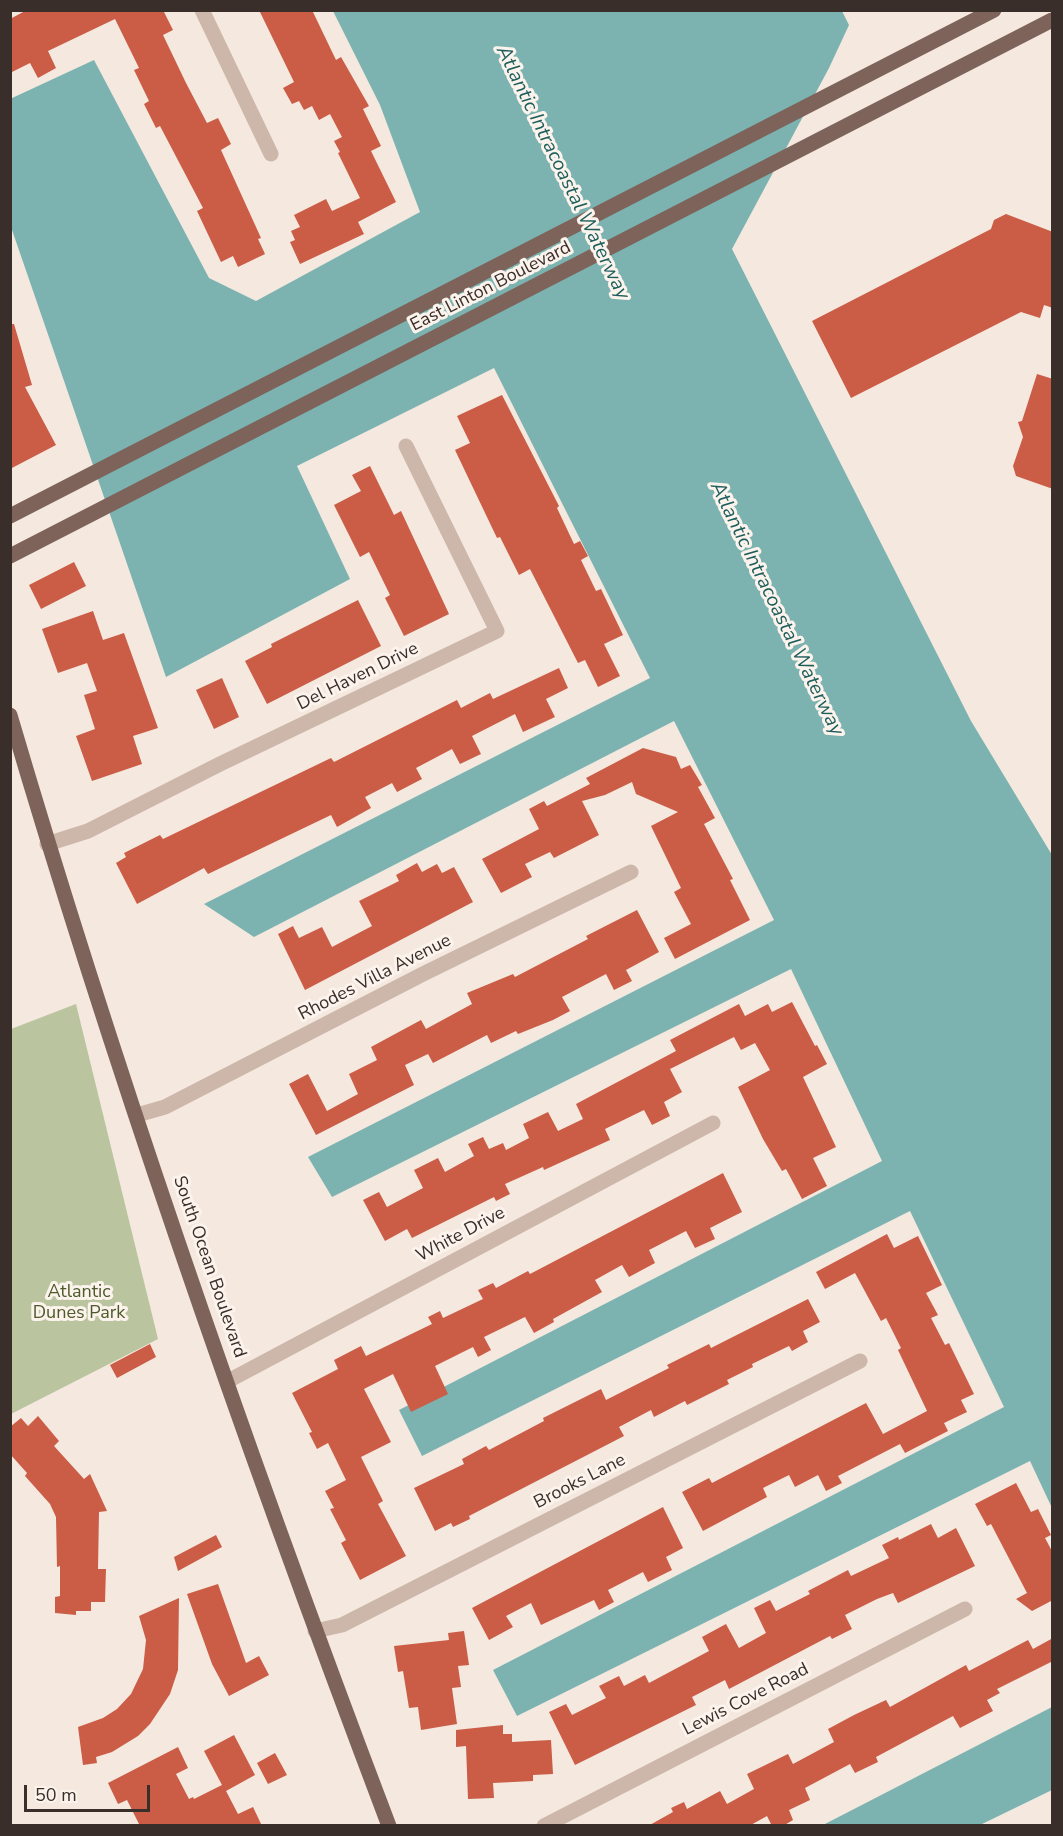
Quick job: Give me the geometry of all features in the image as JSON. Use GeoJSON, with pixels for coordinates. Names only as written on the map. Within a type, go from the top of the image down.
{"type":"FeatureCollection","features":[{"type":"Feature","properties":{"kind":"main road","name":"East Linton Boulevard"},"geometry":{"type":"LineString","coordinates":[[10,516],[994,10]]}},
{"type":"Feature","properties":{"kind":"main road","name":"East Linton Boulevard"},"geometry":{"type":"LineString","coordinates":[[10,555],[90,516],[1053,20]]}},
{"type":"Feature","properties":{"kind":"main road","name":"South Ocean Boulevard"},"geometry":{"type":"LineString","coordinates":[[10,715],[47,844],[136,1115],[315,1631],[389,1826]]}},
{"type":"Feature","properties":{"kind":"street"},"geometry":{"type":"LineString","coordinates":[[202,10],[271,154]]}},
{"type":"Feature","properties":{"kind":"street","name":"Del Haven Drive"},"geometry":{"type":"LineString","coordinates":[[47,844],[88,831],[219,765],[497,632],[406,446]]}},
{"type":"Feature","properties":{"kind":"street","name":"Rhodes Villa Avenue"},"geometry":{"type":"LineString","coordinates":[[136,1115],[165,1107],[423,974],[631,872]]}},
{"type":"Feature","properties":{"kind":"street","name":"White Drive"},"geometry":{"type":"LineString","coordinates":[[228,1381],[713,1123]]}},
{"type":"Feature","properties":{"kind":"street","name":"Brooks Lane"},"geometry":{"type":"LineString","coordinates":[[315,1631],[342,1625],[860,1361]]}},
{"type":"Feature","properties":{"kind":"street","name":"Lewis Cove Road"},"geometry":{"type":"LineString","coordinates":[[544,1826],[965,1609]]}},
{"type":"Feature","properties":{"kind":"green space","name":"Atlantic Dunes Park"},"geometry":{"type":"Polygon","coordinates":[[[76,1004],[158,1339],[11,1414],[11,1029],[76,1004]]]}},
{"type":"Feature","properties":{"kind":"water","name":"Atlantic Intracoastal Waterway"},"geometry":{"type":"Polygon","coordinates":[[[333,11],[842,11],[849,25],[829,68],[732,249],[971,721],[1052,855],[1052,1508],[1030,1461],[517,1716],[493,1670],[1004,1407],[910,1211],[422,1456],[399,1410],[882,1161],[791,969],[332,1197],[308,1157],[774,920],[674,721],[254,937],[204,904],[650,678],[494,368],[297,466],[350,579],[166,677],[11,227],[10,99],[94,60],[209,278],[256,301],[420,212],[380,105],[333,11]]]}},
{"type":"Feature","properties":{"kind":"water"},"geometry":{"type":"Polygon","coordinates":[[[1052,1707],[1052,1790],[980,1825],[823,1825],[1052,1707]]]}},
{"type":"Feature","properties":{"kind":"building"},"geometry":{"type":"Polygon","coordinates":[[[27,10],[163,10],[173,30],[163,35],[186,83],[207,123],[218,118],[231,144],[221,150],[261,238],[258,239],[265,254],[238,267],[233,256],[221,262],[197,211],[203,208],[160,126],[156,128],[144,104],[149,101],[134,70],[139,68],[115,19],[48,51],[56,68],[38,78],[30,63],[10,73],[10,19],[27,10]]]}},
{"type":"Feature","properties":{"kind":"building"},"geometry":{"type":"Polygon","coordinates":[[[259,10],[312,10],[336,60],[341,57],[369,106],[363,109],[381,146],[371,151],[396,202],[358,222],[364,234],[300,264],[290,242],[295,240],[291,231],[300,227],[294,215],[326,199],[332,211],[360,198],[338,153],[340,152],[334,141],[342,137],[330,114],[319,120],[312,106],[304,110],[299,101],[292,104],[283,88],[294,82],[259,10]]]}},
{"type":"Feature","properties":{"kind":"building"},"geometry":{"type":"Polygon","coordinates":[[[1006,214],[1053,232],[1053,308],[1044,305],[1040,318],[1021,312],[851,398],[812,321],[991,229],[994,220],[1006,214]]]}},
{"type":"Feature","properties":{"kind":"building"},"geometry":{"type":"Polygon","coordinates":[[[10,324],[14,324],[32,385],[25,387],[56,445],[10,469],[10,324]]]}},
{"type":"Feature","properties":{"kind":"building"},"geometry":{"type":"Polygon","coordinates":[[[1037,374],[1053,379],[1053,489],[1016,476],[1013,466],[1023,437],[1018,422],[1022,421],[1037,374]]]}},
{"type":"Feature","properties":{"kind":"building"},"geometry":{"type":"Polygon","coordinates":[[[502,395],[559,506],[557,508],[574,544],[580,541],[588,556],[581,560],[596,591],[601,589],[623,635],[604,644],[620,676],[598,687],[585,660],[578,663],[530,569],[519,575],[500,537],[497,538],[455,450],[470,443],[457,416],[502,395]]]}},
{"type":"Feature","properties":{"kind":"building"},"geometry":{"type":"Polygon","coordinates":[[[370,466],[394,515],[401,511],[449,614],[404,636],[385,598],[390,595],[369,552],[360,557],[334,505],[361,491],[352,475],[370,466]]]}},
{"type":"Feature","properties":{"kind":"building"},"geometry":{"type":"Polygon","coordinates":[[[74,562],[86,586],[41,609],[29,585],[74,562]]]}},
{"type":"Feature","properties":{"kind":"building"},"geometry":{"type":"Polygon","coordinates":[[[358,600],[381,646],[267,704],[245,661],[272,647],[271,644],[358,600]]]}},
{"type":"Feature","properties":{"kind":"building"},"geometry":{"type":"Polygon","coordinates":[[[93,611],[103,640],[124,633],[158,728],[133,736],[142,764],[92,781],[76,736],[95,729],[84,695],[97,691],[87,663],[58,673],[42,629],[93,611]]]}},
{"type":"Feature","properties":{"kind":"building"},"geometry":{"type":"Polygon","coordinates":[[[559,668],[568,688],[546,699],[555,717],[523,732],[515,714],[472,736],[481,754],[460,764],[452,749],[416,768],[422,779],[397,792],[392,783],[365,797],[371,808],[337,827],[331,815],[208,874],[204,868],[137,904],[116,863],[126,857],[124,853],[160,835],[163,839],[331,758],[334,762],[457,700],[461,708],[490,693],[493,699],[559,668]]]}},
{"type":"Feature","properties":{"kind":"building"},"geometry":{"type":"Polygon","coordinates":[[[222,678],[239,717],[214,729],[196,690],[222,678]]]}},
{"type":"Feature","properties":{"kind":"building"},"geometry":{"type":"Polygon","coordinates":[[[643,748],[676,757],[681,769],[690,765],[702,785],[698,787],[715,818],[704,824],[733,879],[730,880],[750,920],[675,959],[664,938],[691,924],[674,892],[681,888],[651,826],[678,812],[636,794],[632,782],[605,795],[582,801],[599,835],[554,858],[550,852],[525,864],[532,877],[501,893],[482,859],[539,829],[529,809],[544,801],[547,806],[590,784],[586,778],[643,748]]]}},
{"type":"Feature","properties":{"kind":"building"},"geometry":{"type":"Polygon","coordinates":[[[417,863],[422,872],[437,864],[442,873],[454,867],[473,902],[305,990],[278,934],[293,926],[299,938],[322,927],[332,947],[372,926],[359,901],[399,881],[396,875],[417,863]]]}},
{"type":"Feature","properties":{"kind":"building"},"geometry":{"type":"Polygon","coordinates":[[[637,910],[659,952],[626,970],[632,981],[614,990],[606,974],[562,997],[570,1011],[553,1020],[518,1034],[516,1031],[491,1043],[487,1035],[433,1063],[428,1054],[405,1065],[414,1085],[316,1135],[289,1084],[308,1074],[327,1111],[358,1094],[349,1074],[377,1060],[371,1047],[421,1020],[426,1029],[472,1004],[467,993],[513,974],[515,977],[588,939],[586,936],[637,910]]]}},
{"type":"Feature","properties":{"kind":"building"},"geometry":{"type":"Polygon","coordinates":[[[792,1002],[827,1064],[803,1077],[836,1147],[813,1158],[827,1186],[802,1199],[786,1169],[782,1171],[763,1139],[738,1087],[770,1070],[755,1043],[741,1050],[734,1037],[670,1069],[682,1092],[664,1102],[670,1116],[652,1125],[644,1110],[605,1129],[610,1140],[544,1170],[543,1167],[505,1184],[510,1194],[496,1201],[494,1197],[412,1238],[407,1229],[385,1241],[363,1200],[379,1192],[387,1207],[423,1188],[414,1170],[438,1158],[445,1172],[474,1156],[468,1144],[483,1137],[489,1149],[503,1143],[506,1150],[529,1138],[523,1124],[548,1112],[558,1131],[583,1119],[576,1104],[676,1051],[670,1040],[739,1004],[745,1016],[768,1004],[772,1012],[792,1002]]]}},
{"type":"Feature","properties":{"kind":"building"},"geometry":{"type":"Polygon","coordinates":[[[723,1173],[742,1212],[710,1228],[715,1239],[695,1248],[686,1231],[649,1250],[655,1263],[629,1277],[622,1265],[595,1280],[602,1292],[553,1319],[554,1322],[534,1333],[525,1317],[484,1337],[491,1350],[478,1357],[473,1347],[435,1366],[448,1394],[411,1412],[393,1374],[364,1389],[391,1442],[361,1457],[383,1501],[378,1504],[406,1556],[360,1580],[341,1543],[346,1540],[330,1509],[334,1508],[325,1491],[346,1480],[328,1443],[317,1449],[309,1433],[312,1432],[292,1393],[338,1369],[334,1360],[361,1346],[366,1356],[432,1324],[428,1317],[440,1311],[443,1318],[483,1299],[478,1290],[493,1283],[496,1288],[528,1271],[530,1274],[723,1173]]]}},
{"type":"Feature","properties":{"kind":"building"},"geometry":{"type":"Polygon","coordinates":[[[887,1234],[894,1248],[918,1236],[942,1285],[926,1293],[938,1315],[931,1318],[945,1345],[949,1343],[974,1394],[961,1400],[967,1412],[944,1423],[948,1431],[905,1453],[900,1444],[838,1476],[842,1483],[826,1491],[818,1475],[795,1487],[789,1475],[763,1488],[767,1497],[703,1531],[682,1492],[709,1478],[712,1483],[866,1403],[883,1434],[927,1411],[898,1350],[901,1348],[886,1318],[881,1321],[855,1273],[825,1289],[816,1272],[887,1234]]]}},
{"type":"Feature","properties":{"kind":"building"},"geometry":{"type":"Polygon","coordinates":[[[808,1299],[820,1322],[803,1331],[808,1342],[792,1351],[789,1346],[752,1364],[753,1367],[727,1380],[729,1384],[687,1405],[685,1401],[654,1417],[651,1410],[619,1427],[624,1436],[469,1516],[470,1519],[453,1527],[451,1523],[435,1531],[414,1488],[464,1464],[462,1459],[486,1446],[489,1450],[544,1421],[543,1418],[601,1389],[606,1400],[669,1368],[667,1365],[709,1344],[711,1348],[808,1299]]]}},
{"type":"Feature","properties":{"kind":"building"},"geometry":{"type":"Polygon","coordinates":[[[150,1344],[156,1357],[117,1378],[110,1365],[150,1344]]]}},
{"type":"Feature","properties":{"kind":"building"},"geometry":{"type":"Polygon","coordinates":[[[38,1416],[59,1441],[54,1446],[84,1479],[90,1474],[107,1511],[99,1512],[98,1569],[106,1569],[105,1602],[91,1602],[91,1611],[76,1611],[76,1615],[55,1613],[55,1597],[60,1596],[56,1517],[50,1504],[25,1476],[27,1473],[10,1454],[10,1427],[21,1418],[28,1426],[38,1416]]]}},
{"type":"Feature","properties":{"kind":"building"},"geometry":{"type":"Polygon","coordinates":[[[1016,1483],[1031,1512],[1038,1509],[1051,1535],[1045,1538],[1053,1553],[1053,1600],[1032,1611],[1016,1599],[1027,1593],[991,1524],[987,1526],[975,1504],[1016,1483]]]}},
{"type":"Feature","properties":{"kind":"building"},"geometry":{"type":"Polygon","coordinates":[[[663,1507],[683,1548],[666,1557],[672,1570],[648,1582],[643,1572],[608,1590],[614,1602],[599,1610],[594,1600],[541,1625],[531,1603],[506,1616],[513,1627],[489,1640],[472,1608],[663,1507]]]}},
{"type":"Feature","properties":{"kind":"building"},"geometry":{"type":"Polygon","coordinates":[[[931,1524],[938,1538],[956,1528],[975,1566],[898,1603],[893,1593],[877,1599],[845,1615],[852,1629],[832,1639],[830,1636],[729,1689],[725,1680],[692,1697],[696,1705],[575,1765],[549,1712],[566,1704],[572,1715],[606,1698],[599,1686],[619,1676],[624,1686],[645,1675],[649,1683],[709,1651],[702,1637],[726,1624],[739,1648],[766,1633],[754,1608],[770,1600],[776,1611],[810,1594],[808,1591],[848,1570],[851,1576],[889,1558],[882,1545],[898,1537],[899,1540],[931,1524]]]}},
{"type":"Feature","properties":{"kind":"building"},"geometry":{"type":"Polygon","coordinates":[[[216,1535],[222,1547],[178,1571],[174,1557],[216,1535]]]}},
{"type":"Feature","properties":{"kind":"building"},"geometry":{"type":"Polygon","coordinates":[[[218,1584],[246,1663],[259,1656],[269,1675],[229,1696],[212,1664],[187,1594],[218,1584]]]}},
{"type":"Feature","properties":{"kind":"building"},"geometry":{"type":"Polygon","coordinates":[[[179,1598],[178,1670],[170,1694],[150,1724],[138,1736],[112,1752],[96,1757],[97,1763],[83,1765],[78,1727],[103,1718],[117,1709],[131,1694],[143,1669],[146,1640],[139,1616],[179,1598]]]}},
{"type":"Feature","properties":{"kind":"building"},"geometry":{"type":"Polygon","coordinates":[[[464,1631],[469,1665],[458,1666],[461,1687],[452,1688],[457,1724],[421,1730],[418,1707],[409,1708],[403,1671],[398,1672],[394,1646],[449,1640],[448,1633],[464,1631]]]}},
{"type":"Feature","properties":{"kind":"building"},"geometry":{"type":"Polygon","coordinates":[[[1053,1638],[1053,1661],[997,1689],[1000,1693],[987,1700],[993,1711],[960,1728],[953,1716],[876,1757],[878,1762],[855,1773],[850,1764],[805,1788],[810,1800],[789,1810],[793,1820],[783,1826],[772,1826],[767,1816],[749,1826],[648,1826],[673,1812],[671,1808],[684,1802],[687,1809],[720,1791],[727,1804],[754,1789],[747,1774],[788,1754],[793,1764],[834,1742],[828,1729],[886,1700],[890,1707],[966,1665],[969,1671],[1028,1640],[1033,1649],[1053,1638]]]}},
{"type":"Feature","properties":{"kind":"building"},"geometry":{"type":"Polygon","coordinates":[[[503,1725],[503,1734],[512,1734],[512,1742],[551,1740],[553,1774],[533,1775],[533,1781],[493,1783],[494,1798],[468,1799],[466,1746],[456,1747],[456,1730],[503,1725]]]}},
{"type":"Feature","properties":{"kind":"building"},"geometry":{"type":"Polygon","coordinates":[[[234,1735],[255,1775],[226,1791],[238,1814],[253,1807],[262,1826],[140,1826],[127,1800],[118,1804],[108,1783],[178,1747],[188,1768],[176,1774],[189,1799],[193,1797],[194,1799],[222,1785],[204,1751],[234,1735]]]}},
{"type":"Feature","properties":{"kind":"building"},"geometry":{"type":"Polygon","coordinates":[[[275,1753],[287,1775],[268,1784],[257,1763],[275,1753]]]}}]}
